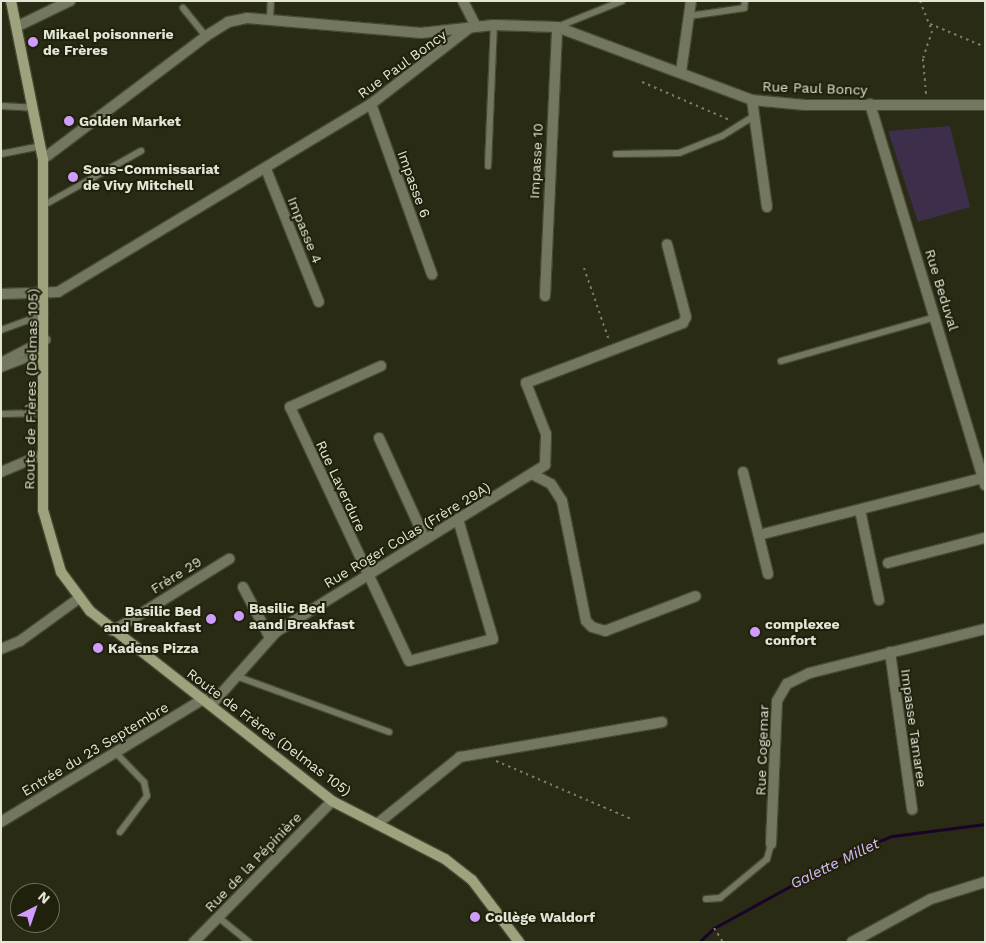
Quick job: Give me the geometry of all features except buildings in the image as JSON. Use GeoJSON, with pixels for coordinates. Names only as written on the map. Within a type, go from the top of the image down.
{"type":"FeatureCollection","features":[{"type":"Feature","properties":{"kind":"main road","name":"Route de Frères (Delmas 105)"},"geometry":{"type":"LineString","coordinates":[[11,1],[18,26],[43,159],[46,204],[47,294],[41,455],[48,538],[61,572],[78,599],[113,631],[207,702],[332,801],[445,860],[472,880],[519,942]]}},
{"type":"Feature","properties":{"kind":"street"},"geometry":{"type":"LineString","coordinates":[[18,26],[70,1]]}},
{"type":"Feature","properties":{"kind":"street"},"geometry":{"type":"LineString","coordinates":[[43,159],[206,36],[228,22],[270,18],[361,31],[472,28],[463,1]]}},
{"type":"Feature","properties":{"kind":"street"},"geometry":{"type":"LineString","coordinates":[[681,72],[691,1]]}},
{"type":"Feature","properties":{"kind":"street","name":"Rue Paul Boncy"},"geometry":{"type":"LineString","coordinates":[[47,294],[66,288],[371,104],[472,28],[557,27],[752,100],[985,105]]}},
{"type":"Feature","properties":{"kind":"street","name":"Impasse 10"},"geometry":{"type":"LineString","coordinates":[[545,296],[557,27]]}},
{"type":"Feature","properties":{"kind":"street"},"geometry":{"type":"LineString","coordinates":[[752,100],[767,207]]}},
{"type":"Feature","properties":{"kind":"street","name":"Impasse 6"},"geometry":{"type":"LineString","coordinates":[[371,104],[432,274]]}},
{"type":"Feature","properties":{"kind":"street","name":"Rue Beduval"},"geometry":{"type":"LineString","coordinates":[[870,104],[984,482]]}},
{"type":"Feature","properties":{"kind":"street","name":"Impasse 4"},"geometry":{"type":"LineString","coordinates":[[266,169],[319,302]]}},
{"type":"Feature","properties":{"kind":"street"},"geometry":{"type":"LineString","coordinates":[[612,349],[685,321],[667,244]]}},
{"type":"Feature","properties":{"kind":"street"},"geometry":{"type":"LineString","coordinates":[[1,294],[47,294]]}},
{"type":"Feature","properties":{"kind":"street"},"geometry":{"type":"LineString","coordinates":[[1,363],[45,340]]}},
{"type":"Feature","properties":{"kind":"street","name":"Rue Roger Colas (Frère 29A)"},"geometry":{"type":"LineString","coordinates":[[207,702],[236,676],[270,638],[367,574],[458,518],[534,475],[545,465],[547,450],[526,383],[612,349]]}},
{"type":"Feature","properties":{"kind":"street","name":"Rue Laverdure"},"geometry":{"type":"LineString","coordinates":[[381,366],[290,407],[406,658],[414,662],[493,639],[458,518]]}},
{"type":"Feature","properties":{"kind":"street"},"geometry":{"type":"LineString","coordinates":[[379,438],[425,539]]}},
{"type":"Feature","properties":{"kind":"street"},"geometry":{"type":"LineString","coordinates":[[1,472],[41,455]]}},
{"type":"Feature","properties":{"kind":"street"},"geometry":{"type":"LineString","coordinates":[[743,472],[768,574]]}},
{"type":"Feature","properties":{"kind":"street"},"geometry":{"type":"LineString","coordinates":[[534,475],[551,484],[562,500],[586,621],[592,627],[605,631],[696,596]]}},
{"type":"Feature","properties":{"kind":"street"},"geometry":{"type":"LineString","coordinates":[[759,535],[984,482]]}},
{"type":"Feature","properties":{"kind":"street"},"geometry":{"type":"LineString","coordinates":[[860,510],[879,600]]}},
{"type":"Feature","properties":{"kind":"street"},"geometry":{"type":"LineString","coordinates":[[888,564],[985,538]]}},
{"type":"Feature","properties":{"kind":"street","name":"Frère 29"},"geometry":{"type":"LineString","coordinates":[[113,631],[229,559]]}},
{"type":"Feature","properties":{"kind":"street"},"geometry":{"type":"LineString","coordinates":[[243,588],[270,638]]}},
{"type":"Feature","properties":{"kind":"street"},"geometry":{"type":"LineString","coordinates":[[1,649],[20,640],[78,599]]}},
{"type":"Feature","properties":{"kind":"street","name":"Rue Cogemar"},"geometry":{"type":"LineString","coordinates":[[771,844],[777,701],[781,690],[810,672],[985,629]]}},
{"type":"Feature","properties":{"kind":"street","name":"Impasse Tamaree"},"geometry":{"type":"LineString","coordinates":[[890,652],[912,809]]}},
{"type":"Feature","properties":{"kind":"street","name":"Entrée du 23 Septembre"},"geometry":{"type":"LineString","coordinates":[[1,822],[116,752],[207,702]]}},
{"type":"Feature","properties":{"kind":"street"},"geometry":{"type":"LineString","coordinates":[[377,824],[460,757],[662,722]]}},
{"type":"Feature","properties":{"kind":"street","name":"Rue de la Pépinière"},"geometry":{"type":"LineString","coordinates":[[194,942],[332,801]]}},
{"type":"Feature","properties":{"kind":"street"},"geometry":{"type":"LineString","coordinates":[[852,942],[931,899],[985,882]]}},
{"type":"Feature","properties":{"kind":"lane"},"geometry":{"type":"LineString","coordinates":[[270,18],[271,1]]}},
{"type":"Feature","properties":{"kind":"lane"},"geometry":{"type":"LineString","coordinates":[[557,27],[622,1]]}},
{"type":"Feature","properties":{"kind":"lane"},"geometry":{"type":"LineString","coordinates":[[690,16],[744,8],[745,1]]}},
{"type":"Feature","properties":{"kind":"lane"},"geometry":{"type":"LineString","coordinates":[[183,8],[206,36]]}},
{"type":"Feature","properties":{"kind":"lane"},"geometry":{"type":"LineString","coordinates":[[488,166],[494,29]]}},
{"type":"Feature","properties":{"kind":"lane"},"geometry":{"type":"LineString","coordinates":[[1,106],[34,108]]}},
{"type":"Feature","properties":{"kind":"lane"},"geometry":{"type":"LineString","coordinates":[[616,154],[679,153],[738,126],[754,116]]}},
{"type":"Feature","properties":{"kind":"lane"},"geometry":{"type":"LineString","coordinates":[[1,154],[41,146]]}},
{"type":"Feature","properties":{"kind":"lane"},"geometry":{"type":"LineString","coordinates":[[46,204],[141,151]]}},
{"type":"Feature","properties":{"kind":"lane"},"geometry":{"type":"LineString","coordinates":[[1,330],[46,314]]}},
{"type":"Feature","properties":{"kind":"lane"},"geometry":{"type":"LineString","coordinates":[[781,361],[935,317]]}},
{"type":"Feature","properties":{"kind":"lane"},"geometry":{"type":"LineString","coordinates":[[1,369],[45,352]]}},
{"type":"Feature","properties":{"kind":"lane"},"geometry":{"type":"LineString","coordinates":[[1,414],[42,413]]}},
{"type":"Feature","properties":{"kind":"lane"},"geometry":{"type":"LineString","coordinates":[[236,676],[389,732]]}},
{"type":"Feature","properties":{"kind":"lane"},"geometry":{"type":"LineString","coordinates":[[116,752],[144,782],[147,796],[120,832]]}},
{"type":"Feature","properties":{"kind":"lane","name":"Rue Cogemar"},"geometry":{"type":"LineString","coordinates":[[706,899],[720,898],[768,859],[771,844]]}},
{"type":"Feature","properties":{"kind":"lane"},"geometry":{"type":"LineString","coordinates":[[218,918],[249,942]]}},
{"type":"Feature","properties":{"kind":"path"},"geometry":{"type":"LineString","coordinates":[[920,1],[930,24],[923,59],[927,105]]}},
{"type":"Feature","properties":{"kind":"path"},"geometry":{"type":"LineString","coordinates":[[930,24],[985,47]]}},
{"type":"Feature","properties":{"kind":"path"},"geometry":{"type":"LineString","coordinates":[[642,82],[738,126]]}},
{"type":"Feature","properties":{"kind":"path"},"geometry":{"type":"LineString","coordinates":[[584,268],[612,349]]}},
{"type":"Feature","properties":{"kind":"path"},"geometry":{"type":"LineString","coordinates":[[480,754],[631,820]]}},
{"type":"Feature","properties":{"kind":"path"},"geometry":{"type":"LineString","coordinates":[[714,928],[722,942]]}},
{"type":"Feature","properties":{"kind":"shaded area"},"geometry":{"type":"Polygon","coordinates":[[[950,126],[970,207],[918,222],[888,131],[950,126]]]}},
{"type":"Feature","properties":{"kind":"waterway","name":"Galette Millet"},"geometry":{"type":"LineString","coordinates":[[699,942],[714,928],[854,851],[892,836],[985,824]]}},
{"type":"Feature","properties":{"kind":"place","name":"Mikael poisonnerie de Frères"},"geometry":{"type":"Point","coordinates":[33,42]}},
{"type":"Feature","properties":{"kind":"place","name":"Golden Market"},"geometry":{"type":"Point","coordinates":[69,121]}},
{"type":"Feature","properties":{"kind":"place","name":"Sous-Commissariat de Vivy Mitchell"},"geometry":{"type":"Point","coordinates":[73,177]}},
{"type":"Feature","properties":{"kind":"place","name":"Basilic Bed aand Breakfast"},"geometry":{"type":"Point","coordinates":[239,616]}},
{"type":"Feature","properties":{"kind":"place","name":"Basilic Bed and Breakfast"},"geometry":{"type":"Point","coordinates":[211,619]}},
{"type":"Feature","properties":{"kind":"place","name":"complexee confort"},"geometry":{"type":"Point","coordinates":[755,632]}},
{"type":"Feature","properties":{"kind":"place","name":"Kadens Pizza"},"geometry":{"type":"Point","coordinates":[98,648]}},
{"type":"Feature","properties":{"kind":"place","name":"Collège Waldorf"},"geometry":{"type":"Point","coordinates":[475,917]}}]}
